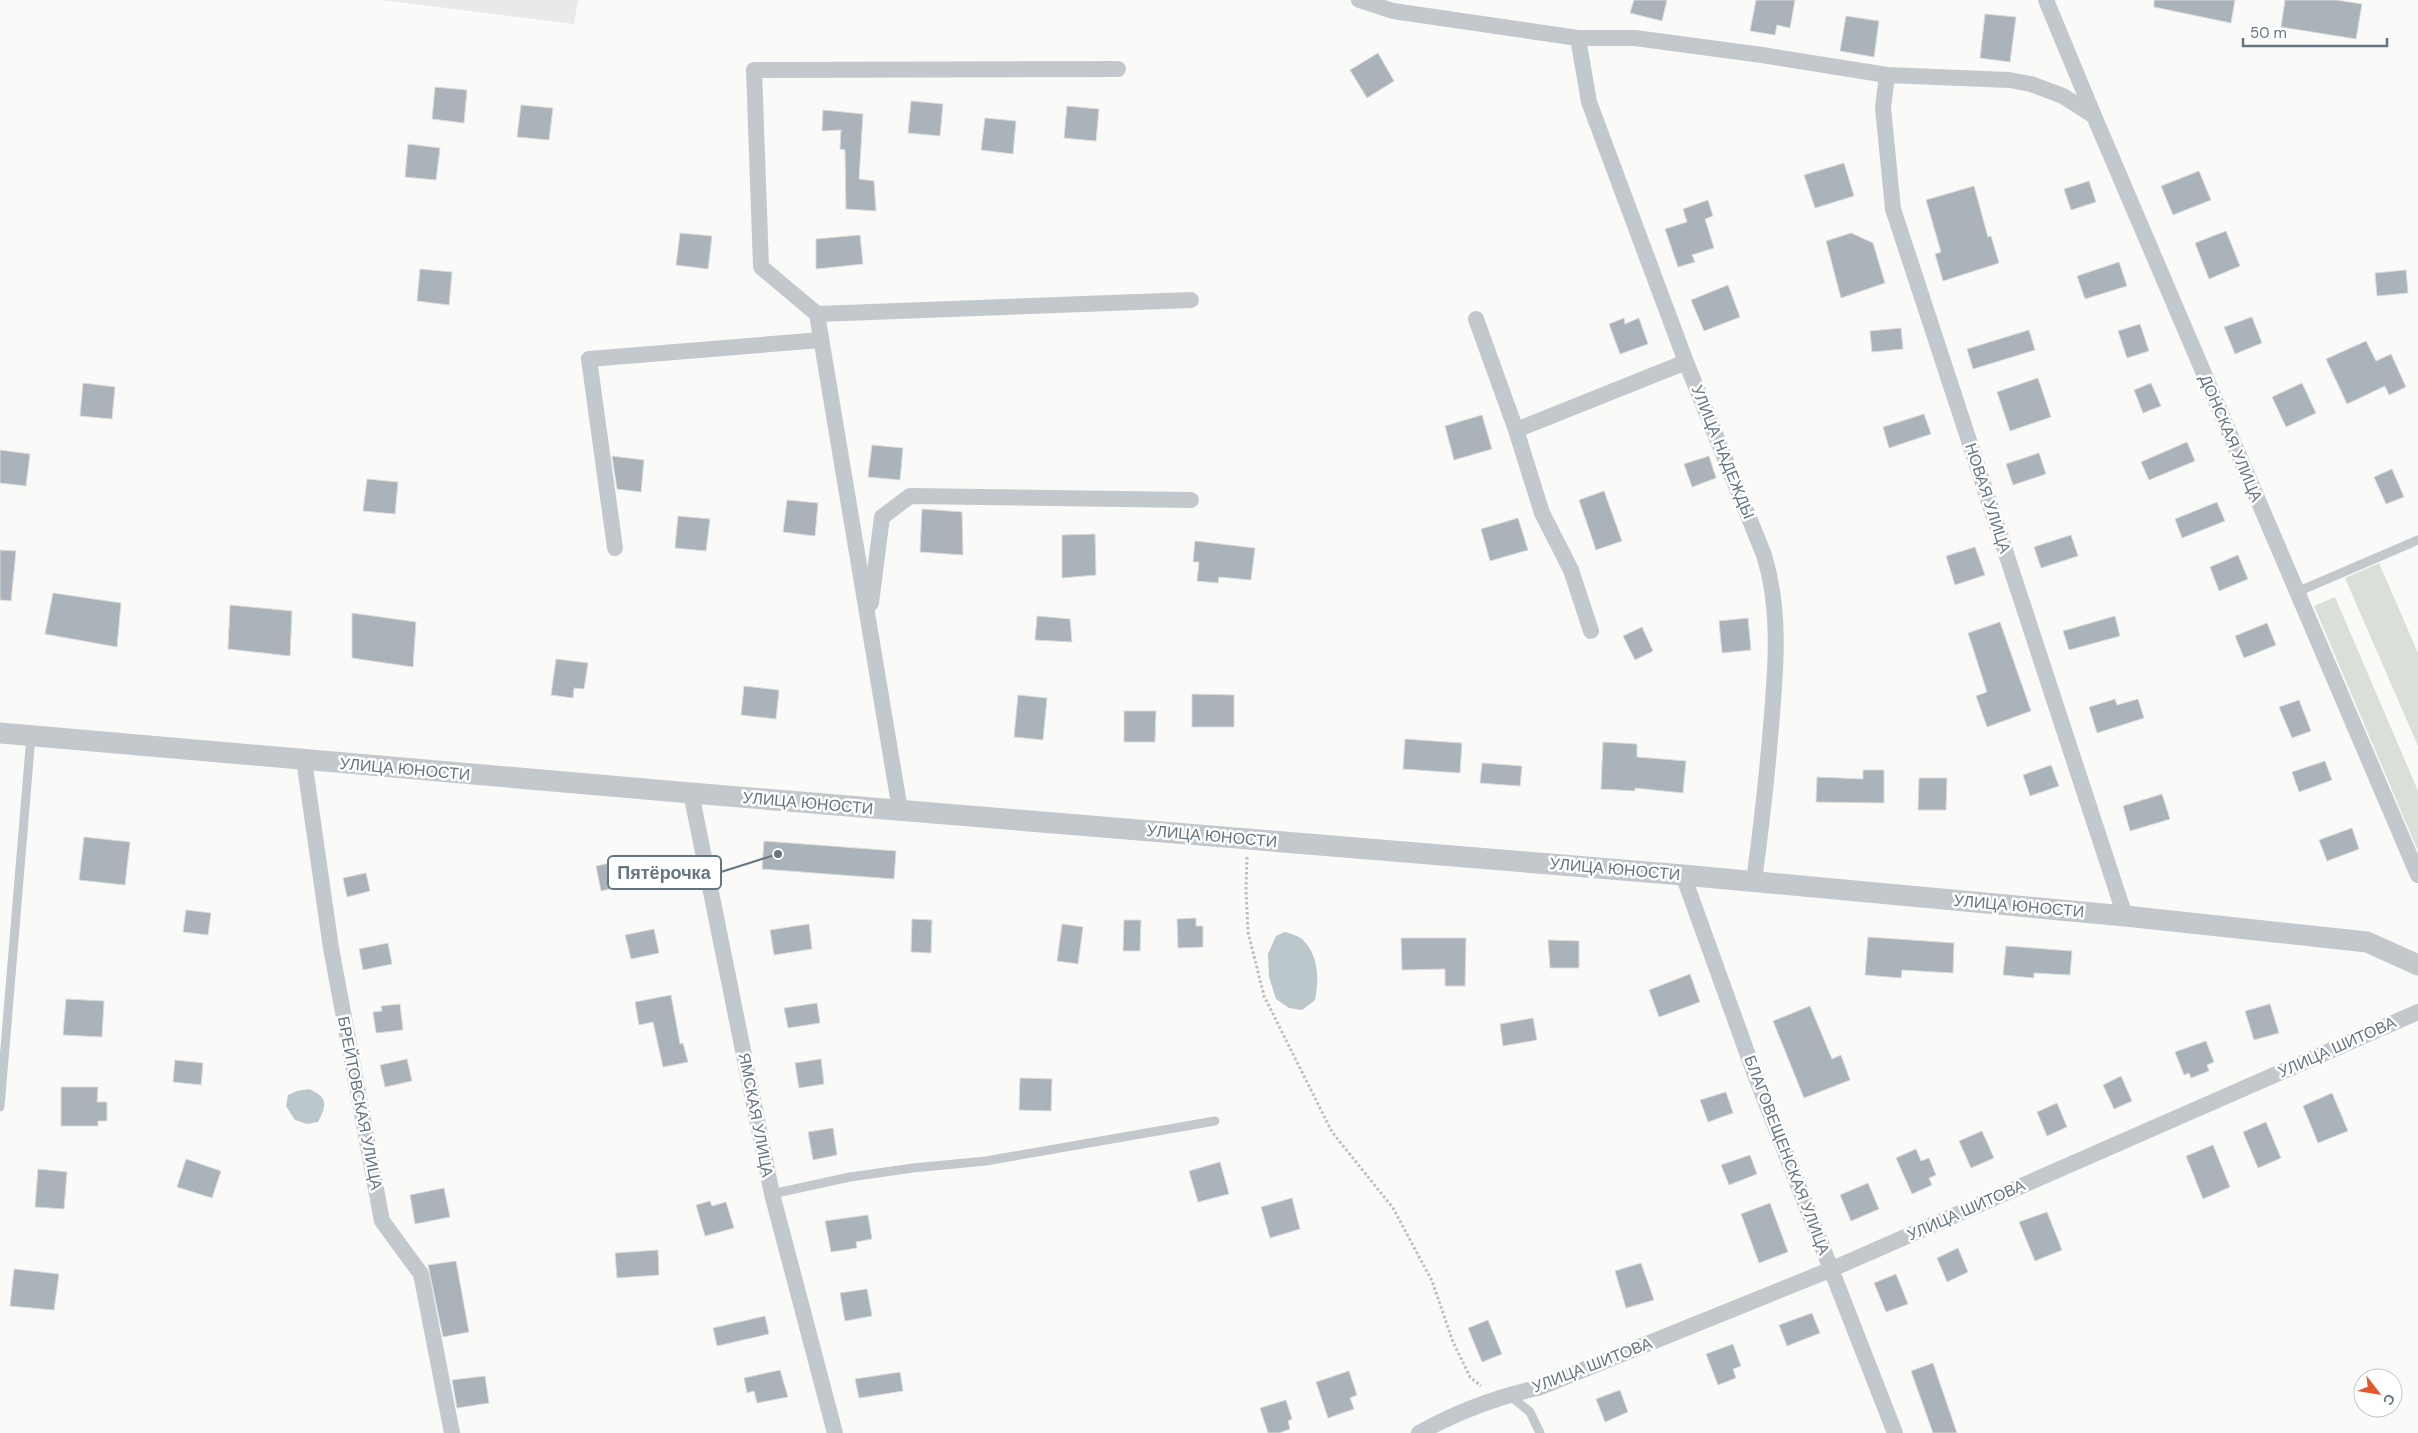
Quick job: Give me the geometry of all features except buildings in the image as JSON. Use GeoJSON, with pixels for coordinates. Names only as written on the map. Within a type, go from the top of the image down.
{"type":"FeatureCollection","features":[{"type":"Feature","properties":{"kind":"street"},"geometry":{"type":"LineString","coordinates":[[1359,0],[1393,11],[1578,38],[1635,38],[1762,55],[1887,75],[2010,80],[2031,84],[2063,96],[2094,116]]}},
{"type":"Feature","properties":{"kind":"street","name":"ДОНСКАЯ УЛИЦА"},"geometry":{"type":"LineString","coordinates":[[2046,0],[2418,876]]}},
{"type":"Feature","properties":{"kind":"street","name":"УЛИЦА НАДЕЖДЫ"},"geometry":{"type":"LineString","coordinates":[[1578,38],[1589,102],[1686,362],[1764,555],[1772,582],[1775,674],[1767,778],[1754,881]]}},
{"type":"Feature","properties":{"kind":"street"},"geometry":{"type":"LineString","coordinates":[[900,810],[817,314],[761,267],[754,70],[1118,69]]}},
{"type":"Feature","properties":{"kind":"street","name":"НОВАЯ УЛИЦА"},"geometry":{"type":"LineString","coordinates":[[1887,75],[1883,108],[1894,209],[2124,916]]}},
{"type":"Feature","properties":{"kind":"street"},"geometry":{"type":"LineString","coordinates":[[817,314],[1192,300]]}},
{"type":"Feature","properties":{"kind":"street"},"geometry":{"type":"LineString","coordinates":[[1476,319],[1516,430],[1542,513],[1571,570],[1591,631]]}},
{"type":"Feature","properties":{"kind":"street"},"geometry":{"type":"LineString","coordinates":[[615,548],[589,359],[821,340]]}},
{"type":"Feature","properties":{"kind":"street"},"geometry":{"type":"LineString","coordinates":[[1516,430],[1686,362]]}},
{"type":"Feature","properties":{"kind":"street"},"geometry":{"type":"LineString","coordinates":[[868,621],[882,517],[910,496],[1191,500]]}},
{"type":"Feature","properties":{"kind":"street","name":"УЛИЦА ЮНОСТИ"},"geometry":{"type":"LineString","coordinates":[[0,733],[691,793],[1754,881],[2124,916],[2367,942],[2396,953],[2418,965]]}},
{"type":"Feature","properties":{"kind":"street","name":"БРЕЙТОВСКАЯ УЛИЦА"},"geometry":{"type":"LineString","coordinates":[[304,760],[331,948],[382,1221],[421,1274],[452,1433]]}},
{"type":"Feature","properties":{"kind":"street","name":"ЯМСКАЯ УЛИЦА"},"geometry":{"type":"LineString","coordinates":[[691,793],[772,1194],[835,1433]]}},
{"type":"Feature","properties":{"kind":"street","name":"БЛАГОВЕЩЕНСКАЯ УЛИЦА"},"geometry":{"type":"LineString","coordinates":[[1682,875],[1754,1072],[1896,1433]]}},
{"type":"Feature","properties":{"kind":"street","name":"УЛИЦА ШИТОВА"},"geometry":{"type":"LineString","coordinates":[[1419,1433],[1477,1405],[1508,1394],[1538,1388],[1832,1269],[2418,1012]]}},
{"type":"Feature","properties":{"kind":"lane"},"geometry":{"type":"LineString","coordinates":[[2297,592],[2418,540]]}},
{"type":"Feature","properties":{"kind":"lane"},"geometry":{"type":"LineString","coordinates":[[0,1107],[31,736]]}},
{"type":"Feature","properties":{"kind":"lane"},"geometry":{"type":"LineString","coordinates":[[772,1194],[850,1177],[914,1168],[986,1162],[1215,1121]]}},
{"type":"Feature","properties":{"kind":"lane"},"geometry":{"type":"LineString","coordinates":[[1508,1394],[1530,1412],[1540,1433]]}},
{"type":"Feature","properties":{"kind":"path"},"geometry":{"type":"LineString","coordinates":[[1248,839],[1246,889],[1248,932],[1264,996],[1332,1132],[1393,1208],[1432,1281],[1453,1342],[1470,1377],[1484,1389],[1508,1394]]}},
{"type":"Feature","properties":{"kind":"shaded area"},"geometry":{"type":"Polygon","coordinates":[[[382,0],[578,0],[574,24],[382,0]]]}},
{"type":"Feature","properties":{"kind":"shaded area"},"geometry":{"type":"Polygon","coordinates":[[[2379,563],[2418,653],[2418,746],[2345,578],[2379,563]]]}},
{"type":"Feature","properties":{"kind":"shaded area"},"geometry":{"type":"Polygon","coordinates":[[[2335,597],[2418,791],[2418,851],[2314,606],[2335,597]]]}},
{"type":"Feature","properties":{"kind":"shaded area"},"geometry":{"type":"Polygon","coordinates":[[[1285,932],[1303,940],[1315,961],[1317,984],[1315,1000],[1302,1010],[1289,1008],[1276,999],[1269,977],[1268,954],[1276,936],[1285,932]]]}},
{"type":"Feature","properties":{"kind":"shaded area"},"geometry":{"type":"Polygon","coordinates":[[[309,1089],[323,1098],[324,1106],[318,1122],[307,1124],[295,1120],[286,1106],[288,1095],[309,1089]]]}},
{"type":"Feature","properties":{"kind":"place","name":"Пятёрочка"},"geometry":{"type":"Point","coordinates":[778,854]}}]}
